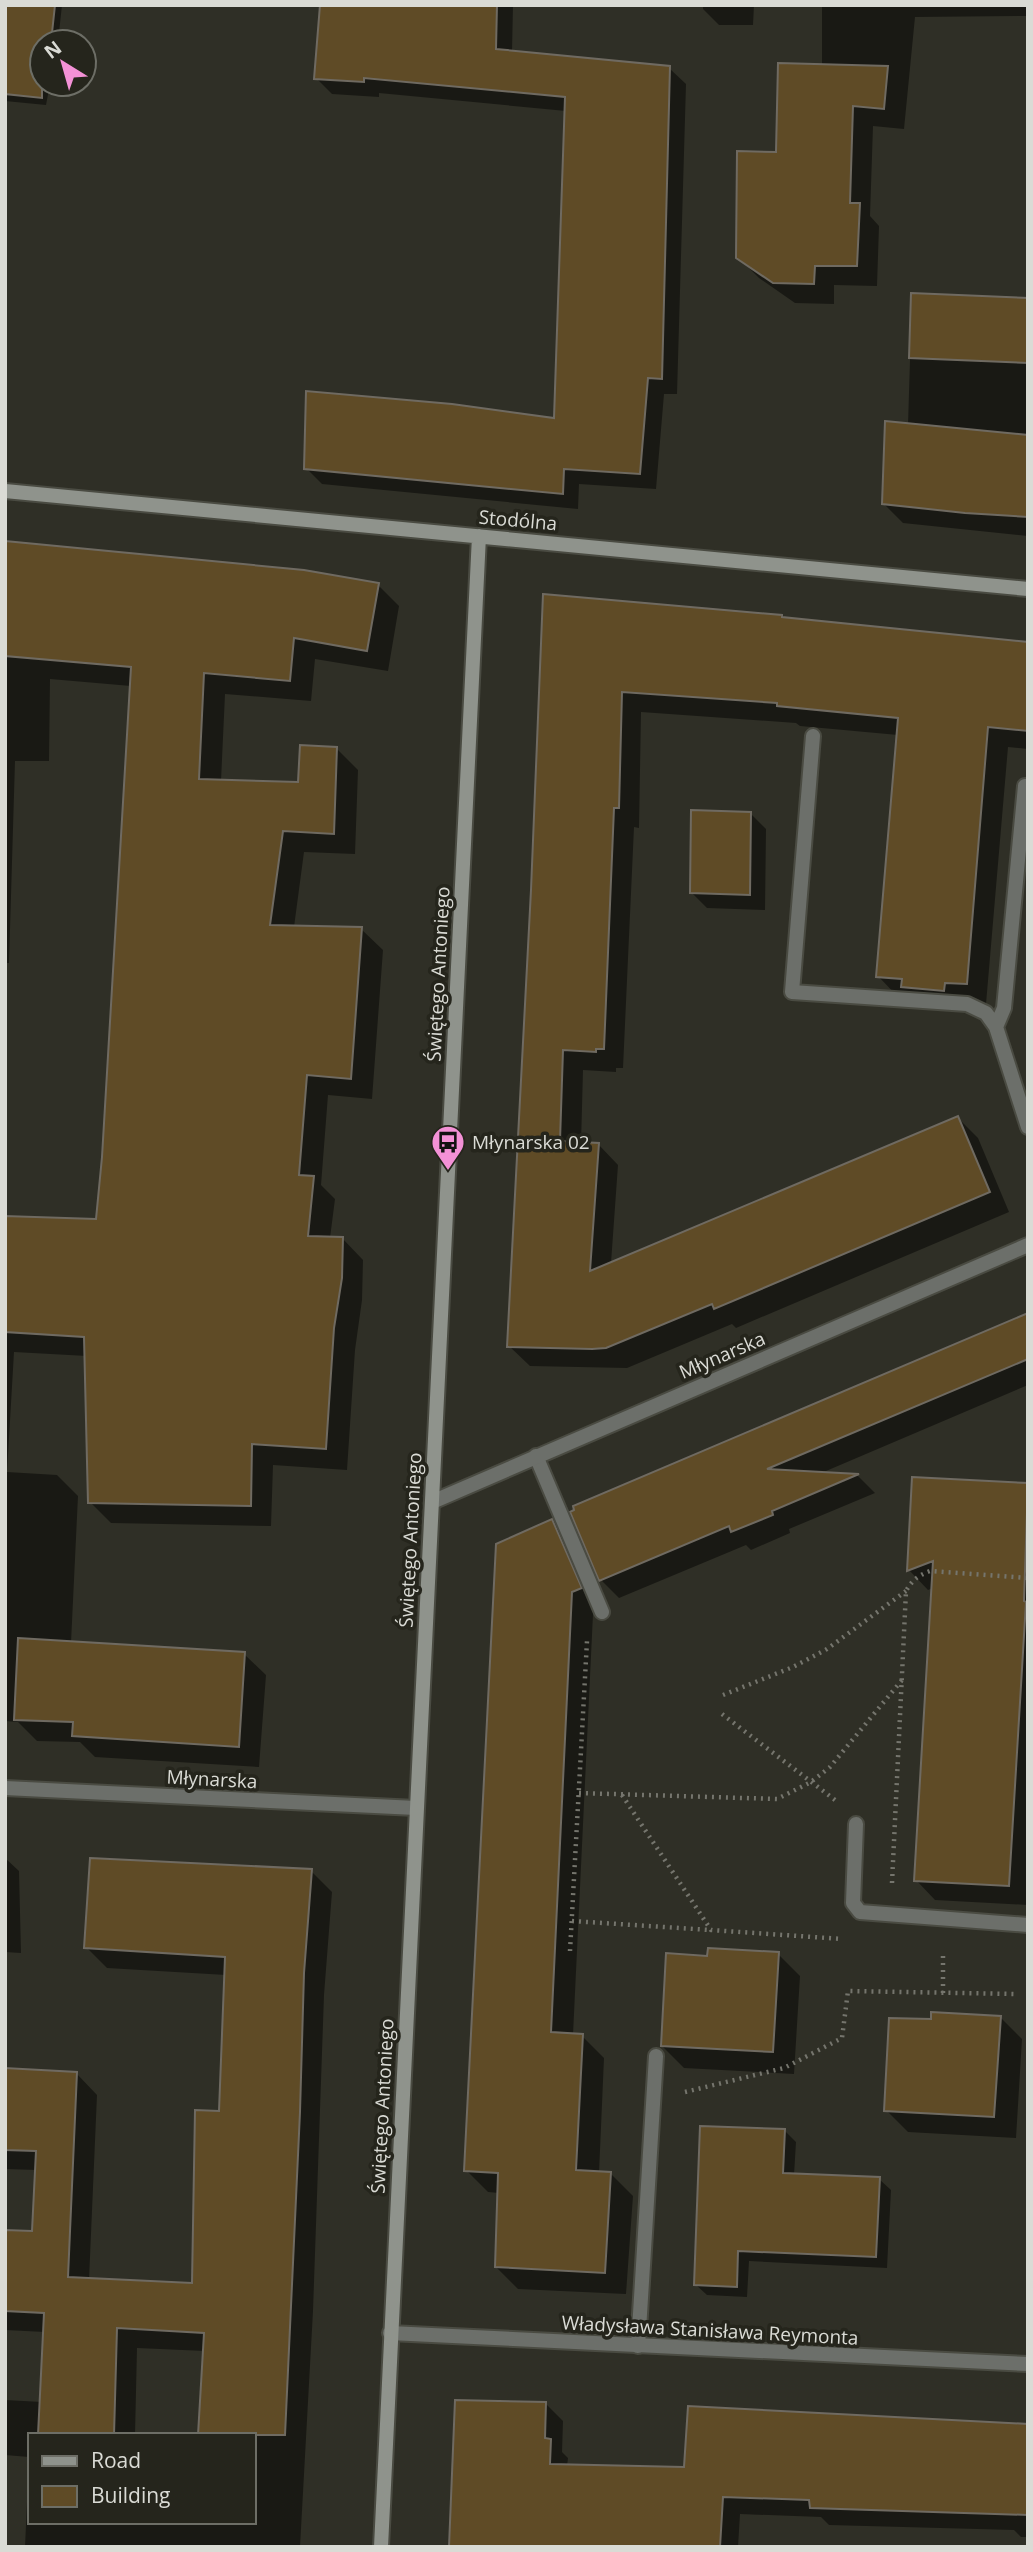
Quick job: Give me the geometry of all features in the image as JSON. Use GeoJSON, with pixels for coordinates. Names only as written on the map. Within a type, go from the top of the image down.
{"type":"FeatureCollection","features":[{"type":"Feature","properties":{"kind":"street","name":"Stodólna"},"geometry":{"type":"LineString","coordinates":[[5,491],[1028,589]]}},
{"type":"Feature","properties":{"kind":"street","name":"Świętego Antoniego"},"geometry":{"type":"LineString","coordinates":[[381,2547],[479,536]]}},
{"type":"Feature","properties":{"kind":"street"},"geometry":{"type":"LineString","coordinates":[[813,736],[792,992],[967,1004],[986,1013],[996,1027],[1028,1127]]}},
{"type":"Feature","properties":{"kind":"street"},"geometry":{"type":"LineString","coordinates":[[996,1027],[1004,1009],[1025,786]]}},
{"type":"Feature","properties":{"kind":"street","name":"Młynarska"},"geometry":{"type":"LineString","coordinates":[[432,1502],[1028,1245]]}},
{"type":"Feature","properties":{"kind":"street"},"geometry":{"type":"LineString","coordinates":[[536,1456],[602,1612]]}},
{"type":"Feature","properties":{"kind":"street","name":"Młynarska"},"geometry":{"type":"LineString","coordinates":[[5,1788],[416,1808]]}},
{"type":"Feature","properties":{"kind":"street"},"geometry":{"type":"LineString","coordinates":[[856,1824],[853,1903],[860,1912],[1028,1925]]}},
{"type":"Feature","properties":{"kind":"street"},"geometry":{"type":"LineString","coordinates":[[638,2346],[656,2056]]}},
{"type":"Feature","properties":{"kind":"street","name":"Władysława Stanisława Reymonta"},"geometry":{"type":"LineString","coordinates":[[390,2333],[1028,2364]]}},
{"type":"Feature","properties":{"kind":"path"},"geometry":{"type":"LineString","coordinates":[[890,1915],[906,1591],[919,1575],[930,1571],[1028,1578]]}},
{"type":"Feature","properties":{"kind":"path"},"geometry":{"type":"LineString","coordinates":[[570,1951],[590,1583]]}},
{"type":"Feature","properties":{"kind":"path"},"geometry":{"type":"LineString","coordinates":[[723,1695],[793,1667],[827,1649],[906,1591]]}},
{"type":"Feature","properties":{"kind":"path"},"geometry":{"type":"LineString","coordinates":[[579,1793],[777,1799],[811,1782],[830,1767],[902,1680]]}},
{"type":"Feature","properties":{"kind":"path"},"geometry":{"type":"LineString","coordinates":[[722,1714],[841,1805]]}},
{"type":"Feature","properties":{"kind":"path"},"geometry":{"type":"LineString","coordinates":[[622,1795],[711,1930]]}},
{"type":"Feature","properties":{"kind":"path"},"geometry":{"type":"LineString","coordinates":[[884,1825],[895,1828]]}},
{"type":"Feature","properties":{"kind":"path"},"geometry":{"type":"LineString","coordinates":[[572,1922],[848,1940]]}},
{"type":"Feature","properties":{"kind":"path"},"geometry":{"type":"LineString","coordinates":[[943,1946],[943,1993]]}},
{"type":"Feature","properties":{"kind":"path"},"geometry":{"type":"LineString","coordinates":[[653,2098],[719,2086],[784,2068],[842,2038],[848,1991],[1018,1994]]}},
{"type":"Feature","properties":{"kind":"building"},"geometry":{"type":"Polygon","coordinates":[[[5,5],[55,5],[53,28],[28,28],[28,96],[5,94],[5,5]]]}},
{"type":"Feature","properties":{"kind":"building"},"geometry":{"type":"Polygon","coordinates":[[[320,5],[497,5],[496,49],[670,66],[662,379],[648,378],[640,474],[564,469],[563,494],[304,469],[306,391],[452,404],[554,418],[565,97],[364,78],[364,82],[314,79],[320,5]]]}},
{"type":"Feature","properties":{"kind":"building"},"geometry":{"type":"Polygon","coordinates":[[[778,63],[888,66],[884,109],[853,106],[850,203],[860,203],[857,266],[815,266],[814,284],[773,283],[736,258],[737,151],[776,152],[778,63]]]}},
{"type":"Feature","properties":{"kind":"building"},"geometry":{"type":"Polygon","coordinates":[[[911,293],[1028,298],[1028,363],[909,358],[911,293]]]}},
{"type":"Feature","properties":{"kind":"building"},"geometry":{"type":"Polygon","coordinates":[[[885,421],[1028,435],[1028,517],[882,504],[885,421]]]}},
{"type":"Feature","properties":{"kind":"building"},"geometry":{"type":"Polygon","coordinates":[[[5,541],[304,570],[379,583],[367,651],[294,638],[290,681],[204,673],[199,779],[298,782],[300,745],[337,747],[334,834],[283,831],[270,925],[362,927],[351,1079],[307,1075],[299,1175],[314,1176],[308,1236],[343,1237],[342,1278],[334,1328],[326,1449],[252,1444],[251,1506],[88,1503],[84,1337],[5,1332],[5,1216],[96,1219],[131,667],[5,656],[5,541]]]}},
{"type":"Feature","properties":{"kind":"building"},"geometry":{"type":"Polygon","coordinates":[[[543,594],[782,615],[1028,642],[1028,731],[988,727],[967,984],[945,983],[944,991],[901,987],[902,979],[876,977],[898,718],[777,706],[777,703],[622,692],[619,808],[614,808],[604,1049],[596,1049],[596,1052],[563,1050],[560,1141],[599,1143],[590,1271],[958,1116],[990,1192],[714,1309],[712,1304],[606,1348],[507,1347],[531,890],[543,594]]]}},
{"type":"Feature","properties":{"kind":"building"},"geometry":{"type":"Polygon","coordinates":[[[691,810],[751,812],[750,895],[690,893],[691,810]]]}},
{"type":"Feature","properties":{"kind":"building"},"geometry":{"type":"Polygon","coordinates":[[[1028,1313],[1028,1359],[767,1469],[859,1474],[772,1511],[773,1515],[731,1532],[729,1526],[599,1581],[570,1512],[574,1510],[573,1506],[1028,1313]]]}},
{"type":"Feature","properties":{"kind":"building"},"geometry":{"type":"Polygon","coordinates":[[[912,1477],[1028,1483],[1026,1602],[1009,1886],[914,1881],[933,1561],[907,1571],[912,1477]]]}},
{"type":"Feature","properties":{"kind":"building"},"geometry":{"type":"Polygon","coordinates":[[[552,1519],[582,1588],[572,1592],[551,2032],[583,2034],[576,2170],[611,2172],[605,2273],[495,2267],[498,2173],[464,2171],[496,1544],[552,1519]]]}},
{"type":"Feature","properties":{"kind":"building"},"geometry":{"type":"Polygon","coordinates":[[[18,1638],[245,1652],[239,1747],[72,1736],[73,1722],[14,1720],[18,1638]]]}},
{"type":"Feature","properties":{"kind":"building"},"geometry":{"type":"Polygon","coordinates":[[[90,1858],[312,1869],[304,1973],[285,2435],[198,2433],[204,2333],[117,2328],[114,2433],[38,2433],[44,2313],[5,2311],[5,2230],[32,2231],[36,2151],[5,2150],[5,2068],[77,2072],[68,2277],[192,2283],[195,2110],[219,2111],[225,1957],[84,1948],[90,1858]]]}},
{"type":"Feature","properties":{"kind":"building"},"geometry":{"type":"Polygon","coordinates":[[[708,1948],[779,1952],[773,2052],[661,2046],[666,1953],[707,1956],[708,1948]]]}},
{"type":"Feature","properties":{"kind":"building"},"geometry":{"type":"Polygon","coordinates":[[[931,2012],[1001,2016],[994,2117],[884,2111],[889,2018],[931,2019],[931,2012]]]}},
{"type":"Feature","properties":{"kind":"building"},"geometry":{"type":"Polygon","coordinates":[[[700,2126],[785,2129],[783,2173],[880,2177],[876,2257],[738,2251],[737,2287],[694,2285],[700,2126]]]}},
{"type":"Feature","properties":{"kind":"building"},"geometry":{"type":"Polygon","coordinates":[[[455,2400],[546,2402],[545,2438],[551,2439],[550,2464],[684,2467],[688,2406],[1028,2424],[1028,2515],[810,2508],[809,2500],[723,2497],[720,2547],[449,2547],[455,2400]]]}},
{"type":"Feature","properties":{"kind":"place","name":"Młynarska 02"},"geometry":{"type":"Point","coordinates":[448,1172]}}]}
